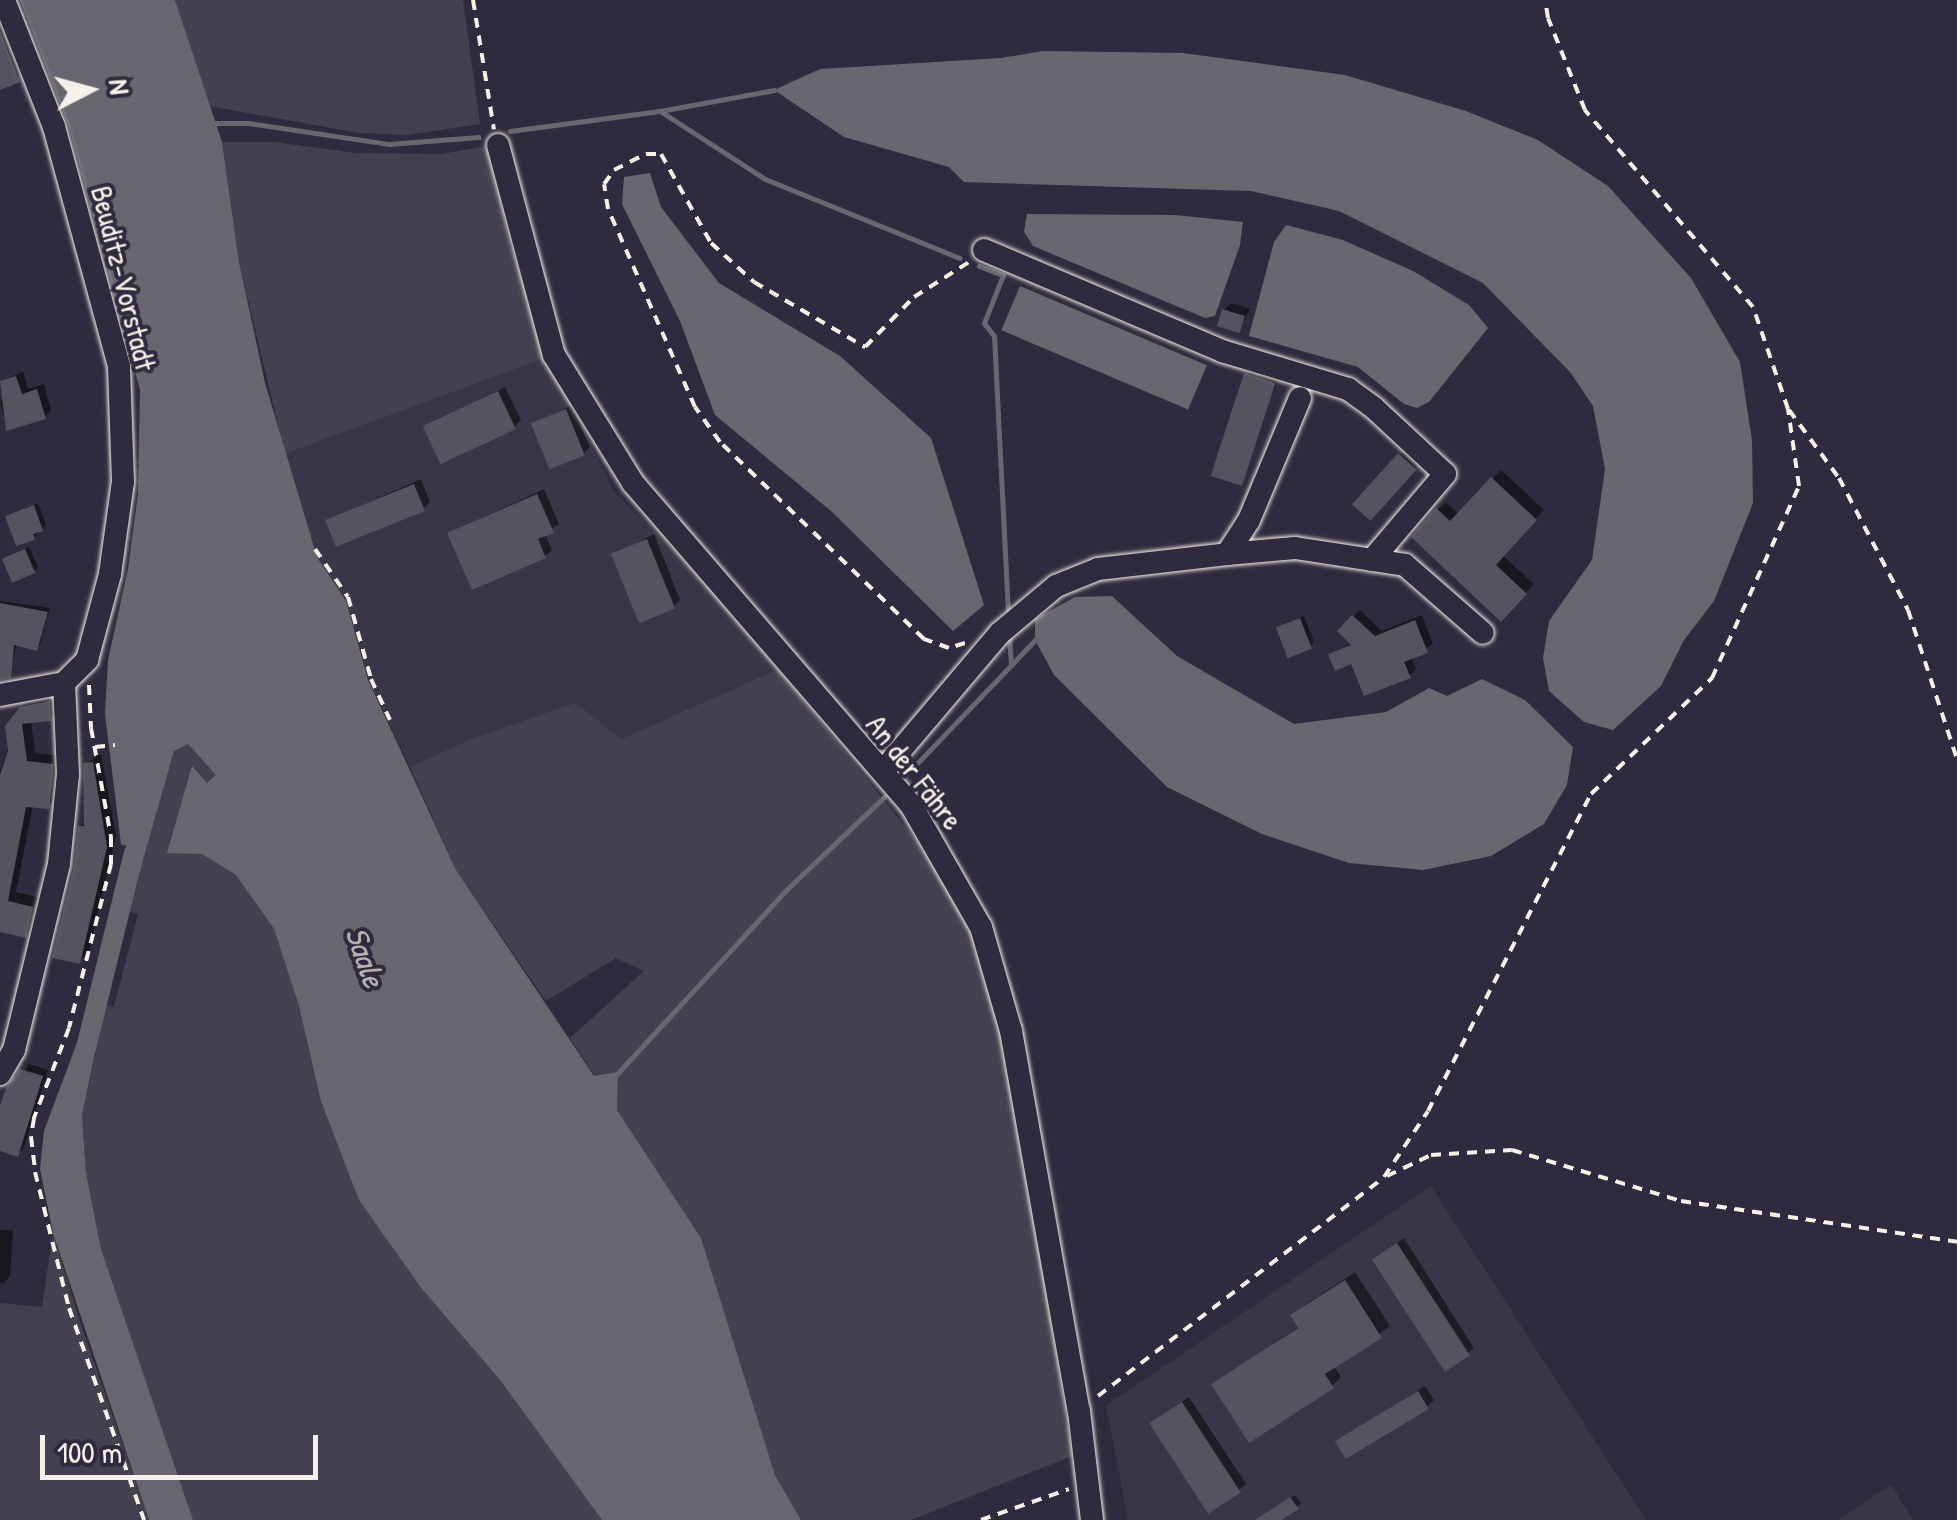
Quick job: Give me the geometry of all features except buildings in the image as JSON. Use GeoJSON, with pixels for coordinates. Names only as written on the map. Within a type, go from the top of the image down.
{"type":"FeatureCollection","features":[{"type":"Feature","properties":{"kind":"street","name":"Beuditz-Vorstadt"},"geometry":{"type":"LineString","coordinates":[[4,0],[54,127],[119,366],[123,482],[110,574],[87,660]]}},
{"type":"Feature","properties":{"kind":"street","name":"An der Fähre"},"geometry":{"type":"LineString","coordinates":[[498,146],[554,355],[633,483],[755,630],[884,771],[911,806],[981,927],[1010,1031],[1078,1411],[1092,1520]]}},
{"type":"Feature","properties":{"kind":"street"},"geometry":{"type":"LineString","coordinates":[[984,250],[1222,351],[1348,389],[1373,407],[1445,474],[1372,560]]}},
{"type":"Feature","properties":{"kind":"street"},"geometry":{"type":"LineString","coordinates":[[1227,554],[1248,520],[1300,398]]}},
{"type":"Feature","properties":{"kind":"street"},"geometry":{"type":"LineString","coordinates":[[884,771],[1009,624],[1056,586],[1098,570],[1295,548],[1372,560],[1405,566],[1483,633]]}},
{"type":"Feature","properties":{"kind":"street"},"geometry":{"type":"LineString","coordinates":[[0,695],[30,693],[64,683],[87,660]]}},
{"type":"Feature","properties":{"kind":"street"},"geometry":{"type":"LineString","coordinates":[[0,1074],[14,1050],[59,864],[68,774],[64,683]]}},
{"type":"Feature","properties":{"kind":"path"},"geometry":{"type":"LineString","coordinates":[[473,0],[492,120]]}},
{"type":"Feature","properties":{"kind":"path"},"geometry":{"type":"LineString","coordinates":[[1384,1177],[1428,1111],[1592,794],[1712,678],[1799,486],[1788,410],[1752,307],[1584,110],[1548,18],[1545,0]]}},
{"type":"Feature","properties":{"kind":"path"},"geometry":{"type":"LineString","coordinates":[[966,643],[949,648],[924,640],[720,442],[695,407],[608,208],[604,184],[614,170],[646,154],[661,154],[711,244],[754,282],[865,347],[914,297],[953,276],[984,250]]}},
{"type":"Feature","properties":{"kind":"path"},"geometry":{"type":"LineString","coordinates":[[1788,410],[1838,478],[1908,610],[1957,759]]}},
{"type":"Feature","properties":{"kind":"path"},"geometry":{"type":"LineString","coordinates":[[315,548],[348,598],[371,679],[390,720]]}},
{"type":"Feature","properties":{"kind":"path"},"geometry":{"type":"LineString","coordinates":[[87,660],[95,747],[111,837],[111,864],[69,1028],[34,1118],[32,1149],[69,1308],[144,1520]]}},
{"type":"Feature","properties":{"kind":"path"},"geometry":{"type":"LineString","coordinates":[[95,747],[115,745]]}},
{"type":"Feature","properties":{"kind":"path"},"geometry":{"type":"LineString","coordinates":[[32,1149],[42,1148]]}},
{"type":"Feature","properties":{"kind":"path"},"geometry":{"type":"LineString","coordinates":[[1078,1411],[1384,1177],[1432,1155],[1512,1150],[1681,1201],[1957,1242]]}},
{"type":"Feature","properties":{"kind":"path"},"geometry":{"type":"LineString","coordinates":[[981,1520],[1087,1482]]}},
{"type":"Feature","properties":{"kind":"shaded area"},"geometry":{"type":"Polygon","coordinates":[[[175,0],[463,0],[480,124],[407,135],[359,133],[209,106],[175,0]]]}},
{"type":"Feature","properties":{"kind":"shaded area"},"geometry":{"type":"Polygon","coordinates":[[[222,142],[275,142],[356,153],[441,154],[488,146],[510,245],[548,357],[285,454],[239,262],[222,142]]]}},
{"type":"Feature","properties":{"kind":"shaded area"},"geometry":{"type":"Polygon","coordinates":[[[548,357],[614,492],[693,569],[778,669],[621,739],[474,738],[410,767],[368,680],[346,601],[317,557],[285,454],[548,357]]]}},
{"type":"Feature","properties":{"kind":"shaded area"},"geometry":{"type":"Polygon","coordinates":[[[778,669],[935,864],[974,939],[1005,1030],[1072,1456],[911,1520],[801,1520],[775,1475],[701,1238],[617,1110],[618,1072],[595,1076],[570,1038],[644,971],[616,958],[546,1001],[456,870],[410,767],[473,738],[576,703],[621,739],[778,669]]]}},
{"type":"Feature","properties":{"kind":"shaded area"},"geometry":{"type":"Polygon","coordinates":[[[188,744],[217,775],[207,783],[192,767],[202,854],[236,875],[274,929],[299,1006],[422,1289],[500,1380],[602,1520],[193,1520],[101,1249],[86,1173],[82,1115],[106,1005],[114,1007],[138,914],[129,911],[174,751],[188,744]]]}},
{"type":"Feature","properties":{"kind":"shaded area"},"geometry":{"type":"Polygon","coordinates":[[[1431,1186],[1646,1520],[1128,1520],[1106,1405],[1431,1186]]]}},
{"type":"Feature","properties":{"kind":"shaded area"},"geometry":{"type":"Polygon","coordinates":[[[53,1233],[149,1520],[0,1520],[0,1303],[42,1307],[53,1233]]]}},
{"type":"Feature","properties":{"kind":"shaded area"},"geometry":{"type":"Polygon","coordinates":[[[1891,1484],[1913,1520],[1838,1520],[1891,1484]]]}},
{"type":"Feature","properties":{"kind":"water","name":"Saale"},"geometry":{"type":"Polygon","coordinates":[[[20,0],[175,0],[222,142],[239,262],[265,383],[317,557],[346,601],[368,680],[456,870],[594,1076],[618,1072],[617,1110],[701,1238],[775,1475],[801,1520],[602,1520],[500,1380],[422,1289],[359,1200],[321,1101],[299,1006],[274,929],[236,875],[202,854],[167,853],[192,766],[207,783],[216,775],[188,744],[174,751],[137,881],[122,879],[130,847],[121,844],[105,714],[108,660],[128,569],[138,494],[140,390],[69,127],[20,0]]]}},
{"type":"Feature","properties":{"kind":"water"},"geometry":{"type":"Polygon","coordinates":[[[1043,51],[1183,53],[1345,75],[1466,111],[1538,140],[1608,186],[1691,278],[1740,362],[1752,440],[1753,503],[1714,601],[1684,640],[1661,686],[1613,730],[1584,722],[1549,691],[1543,658],[1549,621],[1592,560],[1605,469],[1593,406],[1570,372],[1483,283],[1339,211],[1251,191],[964,182],[949,167],[844,137],[774,90],[820,69],[1001,58],[1043,51]]]}},
{"type":"Feature","properties":{"kind":"water"},"geometry":{"type":"Polygon","coordinates":[[[650,173],[661,207],[719,283],[840,356],[931,438],[984,605],[953,631],[831,511],[715,415],[680,321],[622,204],[624,177],[650,173]]]}},
{"type":"Feature","properties":{"kind":"water"},"geometry":{"type":"Polygon","coordinates":[[[1027,214],[1175,215],[1243,222],[1240,245],[1215,316],[1205,318],[1033,246],[1024,232],[1027,214]]]}},
{"type":"Feature","properties":{"kind":"water"},"geometry":{"type":"Polygon","coordinates":[[[1286,225],[1343,240],[1413,271],[1469,305],[1488,328],[1429,402],[1417,408],[1404,404],[1358,367],[1249,336],[1274,242],[1286,225]]]}},
{"type":"Feature","properties":{"kind":"water"},"geometry":{"type":"Polygon","coordinates":[[[1020,286],[1207,365],[1188,410],[1001,330],[1020,286]]]}},
{"type":"Feature","properties":{"kind":"water"},"geometry":{"type":"Polygon","coordinates":[[[1112,596],[1177,656],[1294,724],[1386,712],[1429,688],[1447,696],[1482,679],[1525,700],[1573,747],[1567,785],[1544,824],[1491,856],[1423,870],[1349,863],[1262,834],[1167,787],[1054,675],[1035,640],[1035,619],[1075,597],[1112,596]]]}},
{"type":"Feature","properties":{"kind":"water"},"geometry":{"type":"Polygon","coordinates":[[[85,1021],[101,1024],[82,1115],[86,1173],[101,1249],[193,1520],[149,1520],[53,1233],[40,1169],[44,1131],[85,1021]]]}},
{"type":"Feature","properties":{"kind":"waterway"},"geometry":{"type":"LineString","coordinates":[[510,131],[660,111],[774,90]]}},
{"type":"Feature","properties":{"kind":"waterway"},"geometry":{"type":"LineString","coordinates":[[660,111],[765,179],[960,258]]}},
{"type":"Feature","properties":{"kind":"waterway"},"geometry":{"type":"LineString","coordinates":[[211,123],[248,123],[389,144],[479,137]]}},
{"type":"Feature","properties":{"kind":"waterway"},"geometry":{"type":"LineString","coordinates":[[979,266],[1003,275],[984,323],[994,336],[1008,615]]}},
{"type":"Feature","properties":{"kind":"waterway"},"geometry":{"type":"LineString","coordinates":[[1009,636],[1011,665]]}},
{"type":"Feature","properties":{"kind":"waterway"},"geometry":{"type":"LineString","coordinates":[[906,775],[1035,640]]}},
{"type":"Feature","properties":{"kind":"waterway"},"geometry":{"type":"LineString","coordinates":[[616,1075],[786,890],[884,797]]}},
{"type":"Feature","properties":{"kind":"waterway"},"geometry":{"type":"LineString","coordinates":[[86,1048],[134,853]]}}]}
